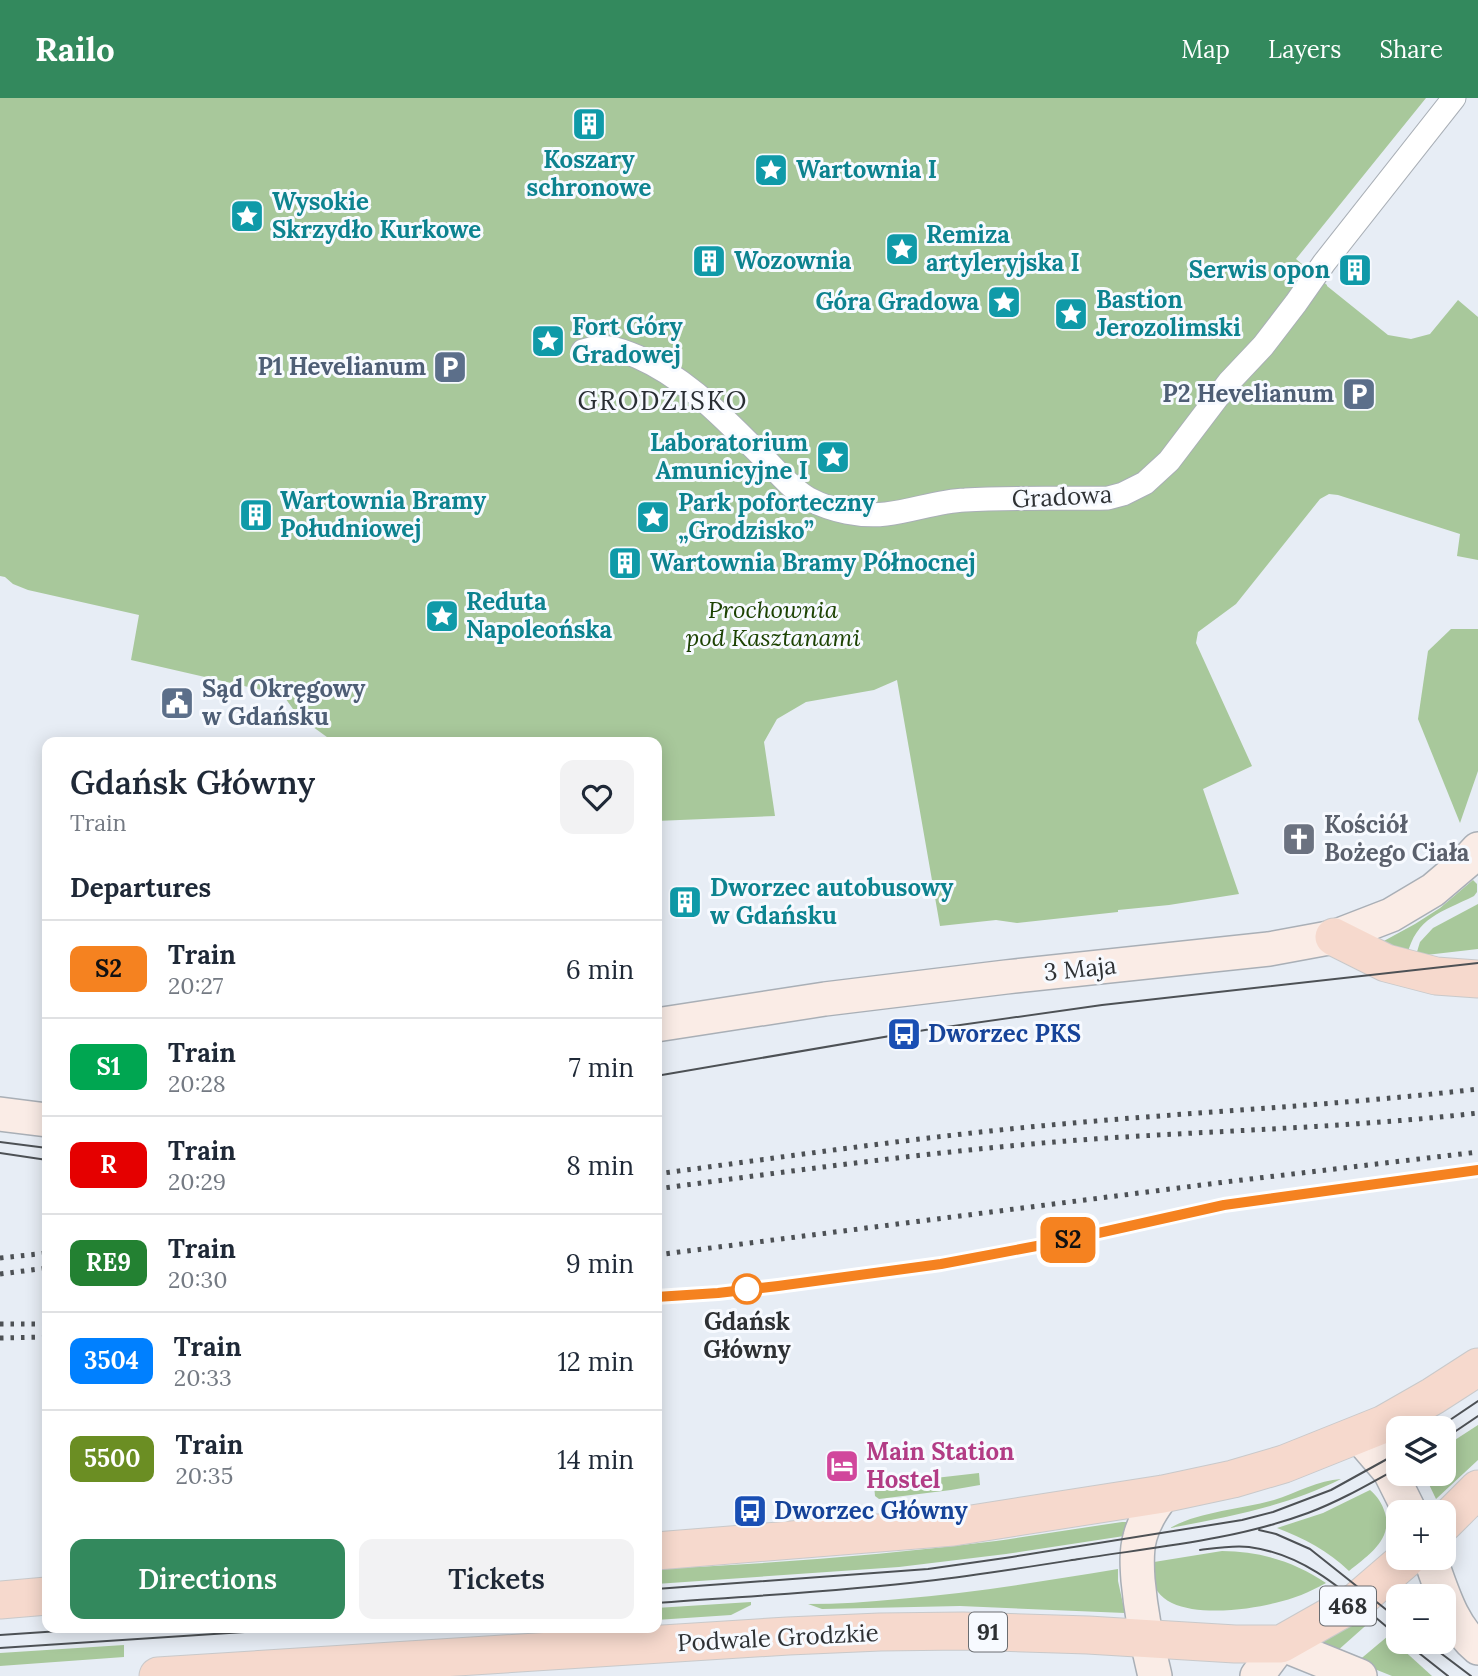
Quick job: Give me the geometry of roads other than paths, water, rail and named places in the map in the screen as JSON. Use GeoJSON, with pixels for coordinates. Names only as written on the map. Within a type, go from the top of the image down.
{"type":"FeatureCollection","features":[{"type":"Feature","properties":{"kind":"main road","name":"3 Maja"},"geometry":{"type":"LineString","coordinates":[[662,1024],[825,999],[1269,949],[1334,937],[1391,915],[1433,890],[1478,849]]}},
{"type":"Feature","properties":{"kind":"main road"},"geometry":{"type":"LineString","coordinates":[[1334,937],[1386,963],[1436,976],[1478,979]]}},
{"type":"Feature","properties":{"kind":"main road"},"geometry":{"type":"LineString","coordinates":[[0,1114],[42,1119]]}},
{"type":"Feature","properties":{"kind":"main road"},"geometry":{"type":"LineString","coordinates":[[662,1551],[953,1527],[1163,1494],[1233,1479],[1272,1468],[1359,1436],[1433,1396],[1478,1367]]}},
{"type":"Feature","properties":{"kind":"main road"},"geometry":{"type":"LineString","coordinates":[[1359,1436],[1390,1472],[1404,1500]]}},
{"type":"Feature","properties":{"kind":"main road"},"geometry":{"type":"LineString","coordinates":[[1456,1510],[1478,1489]]}},
{"type":"Feature","properties":{"kind":"main road"},"geometry":{"type":"LineString","coordinates":[[1154,1676],[1140,1602],[1137,1550],[1148,1515],[1163,1494]]}},
{"type":"Feature","properties":{"kind":"main road","name":"Podwale Grodzkie"},"geometry":{"type":"LineString","coordinates":[[158,1676],[880,1632],[1005,1632],[1281,1644],[1357,1601],[1393,1570]]}},
{"type":"Feature","properties":{"kind":"main road"},"geometry":{"type":"LineString","coordinates":[[1434,1570],[1455,1620],[1462,1632],[1478,1648]]}},
{"type":"Feature","properties":{"kind":"main road"},"geometry":{"type":"LineString","coordinates":[[0,1600],[42,1596]]}},
{"type":"Feature","properties":{"kind":"main road"},"geometry":{"type":"LineString","coordinates":[[1257,1676],[1281,1644]]}},
{"type":"Feature","properties":{"kind":"main road","name":"91"},"geometry":{"type":"LineString","coordinates":[[1281,1644],[1360,1676]]}},
{"type":"Feature","properties":{"kind":"street","name":"Gradowa"},"geometry":{"type":"LineString","coordinates":[[583,351],[609,346],[653,364],[707,402],[808,498],[851,513],[887,514],[965,500],[1108,498],[1123,494],[1145,483],[1169,461],[1229,382],[1271,335],[1454,98]]}},
{"type":"Feature","properties":{"kind":"tram line"},"geometry":{"type":"LineString","coordinates":[[662,1075],[925,1030],[1102,1005],[1478,963]]}},
{"type":"Feature","properties":{"kind":"tram line"},"geometry":{"type":"LineString","coordinates":[[0,1142],[42,1147]]}},
{"type":"Feature","properties":{"kind":"tram line"},"geometry":{"type":"LineString","coordinates":[[0,1153],[42,1159]]}},
{"type":"Feature","properties":{"kind":"tram line"},"geometry":{"type":"LineString","coordinates":[[1456,1416],[1478,1401]]}},
{"type":"Feature","properties":{"kind":"tram line"},"geometry":{"type":"LineString","coordinates":[[1456,1431],[1478,1416]]}},
{"type":"Feature","properties":{"kind":"tram line"},"geometry":{"type":"LineString","coordinates":[[662,1589],[928,1569],[1242,1520],[1273,1512],[1331,1490],[1386,1460]]}},
{"type":"Feature","properties":{"kind":"tram line"},"geometry":{"type":"LineString","coordinates":[[662,1603],[927,1581],[1195,1542],[1252,1530],[1308,1513],[1386,1475]]}},
{"type":"Feature","properties":{"kind":"tram line"},"geometry":{"type":"LineString","coordinates":[[1259,1530],[1276,1534],[1310,1549],[1386,1609]]}},
{"type":"Feature","properties":{"kind":"tram line"},"geometry":{"type":"LineString","coordinates":[[1200,1550],[1249,1547],[1292,1559],[1330,1581],[1386,1626]]}},
{"type":"Feature","properties":{"kind":"tram line"},"geometry":{"type":"LineString","coordinates":[[0,1635],[42,1632]]}},
{"type":"Feature","properties":{"kind":"tram line"},"geometry":{"type":"LineString","coordinates":[[0,1648],[228,1633]]}},
{"type":"Feature","properties":{"kind":"tram line"},"geometry":{"type":"LineString","coordinates":[[1420,1654],[1448,1676]]}},
{"type":"Feature","properties":{"kind":"tram line"},"geometry":{"type":"LineString","coordinates":[[1442,1654],[1471,1676]]}},
{"type":"Feature","properties":{"kind":"railway"},"geometry":{"type":"LineString","coordinates":[[662,1173],[992,1131],[1478,1089]]}},
{"type":"Feature","properties":{"kind":"railway"},"geometry":{"type":"LineString","coordinates":[[662,1188],[995,1147],[1386,1122],[1478,1113]]}},
{"type":"Feature","properties":{"kind":"railway"},"geometry":{"type":"LineString","coordinates":[[662,1254],[1478,1152]]}},
{"type":"Feature","properties":{"kind":"railway"},"geometry":{"type":"LineString","coordinates":[[662,1297],[778,1286],[941,1264],[1058,1242],[1224,1205],[1478,1170]]}},
{"type":"Feature","properties":{"kind":"railway"},"geometry":{"type":"LineString","coordinates":[[0,1258],[42,1254]]}},
{"type":"Feature","properties":{"kind":"railway"},"geometry":{"type":"LineString","coordinates":[[0,1274],[42,1269]]}},
{"type":"Feature","properties":{"kind":"railway"},"geometry":{"type":"LineString","coordinates":[[0,1324],[42,1324]]}},
{"type":"Feature","properties":{"kind":"railway"},"geometry":{"type":"LineString","coordinates":[[0,1338],[42,1337]]}},
{"type":"Feature","properties":{"kind":"train","name":"S2"},"geometry":{"type":"LineString","coordinates":[[662,1297],[778,1286],[941,1264],[1001,1254],[1224,1205],[1478,1170]]}},
{"type":"Feature","properties":{"kind":"place","name":"Koszary schronowe"},"geometry":{"type":"Point","coordinates":[589,124]}},
{"type":"Feature","properties":{"kind":"place","name":"Wartownia I"},"geometry":{"type":"Point","coordinates":[771,170]}},
{"type":"Feature","properties":{"kind":"place","name":"Wysokie Skrzydło Kurkowe"},"geometry":{"type":"Point","coordinates":[247,216]}},
{"type":"Feature","properties":{"kind":"place","name":"Remiza artyleryjska I"},"geometry":{"type":"Point","coordinates":[902,249]}},
{"type":"Feature","properties":{"kind":"place","name":"Wozownia"},"geometry":{"type":"Point","coordinates":[709,261]}},
{"type":"Feature","properties":{"kind":"place","name":"Serwis opon"},"geometry":{"type":"Point","coordinates":[1355,270]}},
{"type":"Feature","properties":{"kind":"place","name":"Góra Gradowa"},"geometry":{"type":"Point","coordinates":[1004,302]}},
{"type":"Feature","properties":{"kind":"place","name":"Bastion Jerozolimski"},"geometry":{"type":"Point","coordinates":[1071,314]}},
{"type":"Feature","properties":{"kind":"place","name":"Fort Góry Gradowej"},"geometry":{"type":"Point","coordinates":[548,341]}},
{"type":"Feature","properties":{"kind":"place","name":"P1 Hevelianum"},"geometry":{"type":"Point","coordinates":[450,367]}},
{"type":"Feature","properties":{"kind":"place","name":"P2 Hevelianum"},"geometry":{"type":"Point","coordinates":[1359,394]}},
{"type":"Feature","properties":{"kind":"place","name":"Laboratorium Amunicyjne I"},"geometry":{"type":"Point","coordinates":[833,457]}},
{"type":"Feature","properties":{"kind":"place","name":"Wartownia Bramy Południowej"},"geometry":{"type":"Point","coordinates":[256,515]}},
{"type":"Feature","properties":{"kind":"place","name":"Park poforteczny „Grodzisko”"},"geometry":{"type":"Point","coordinates":[653,517]}},
{"type":"Feature","properties":{"kind":"place","name":"Wartownia Bramy Północnej"},"geometry":{"type":"Point","coordinates":[625,563]}},
{"type":"Feature","properties":{"kind":"place","name":"Reduta Napoleońska"},"geometry":{"type":"Point","coordinates":[442,616]}},
{"type":"Feature","properties":{"kind":"place","name":"Sąd Okręgowy w Gdańsku"},"geometry":{"type":"Point","coordinates":[177,703]}},
{"type":"Feature","properties":{"kind":"place","name":"Kościół Bożego Ciała"},"geometry":{"type":"Point","coordinates":[1299,839]}},
{"type":"Feature","properties":{"kind":"place","name":"Dworzec autobusowy w Gdańsku"},"geometry":{"type":"Point","coordinates":[685,902]}},
{"type":"Feature","properties":{"kind":"place","name":"Dworzec PKS"},"geometry":{"type":"Point","coordinates":[904,1034]}},
{"type":"Feature","properties":{"kind":"place","name":"Gdańsk Główny"},"geometry":{"type":"Point","coordinates":[747,1289]}},
{"type":"Feature","properties":{"kind":"place","name":"Main Station Hostel"},"geometry":{"type":"Point","coordinates":[842,1466]}},
{"type":"Feature","properties":{"kind":"place","name":"Dworzec Główny"},"geometry":{"type":"Point","coordinates":[750,1511]}},
{"type":"Feature","properties":{"kind":"district","name":"GRODZISKO"},"geometry":{"type":"Point","coordinates":[663,401]}},
{"type":"Feature","properties":{"kind":"park label","name":"Prochownia pod Kasztanami"},"geometry":{"type":"Point","coordinates":[773,624]}}]}
